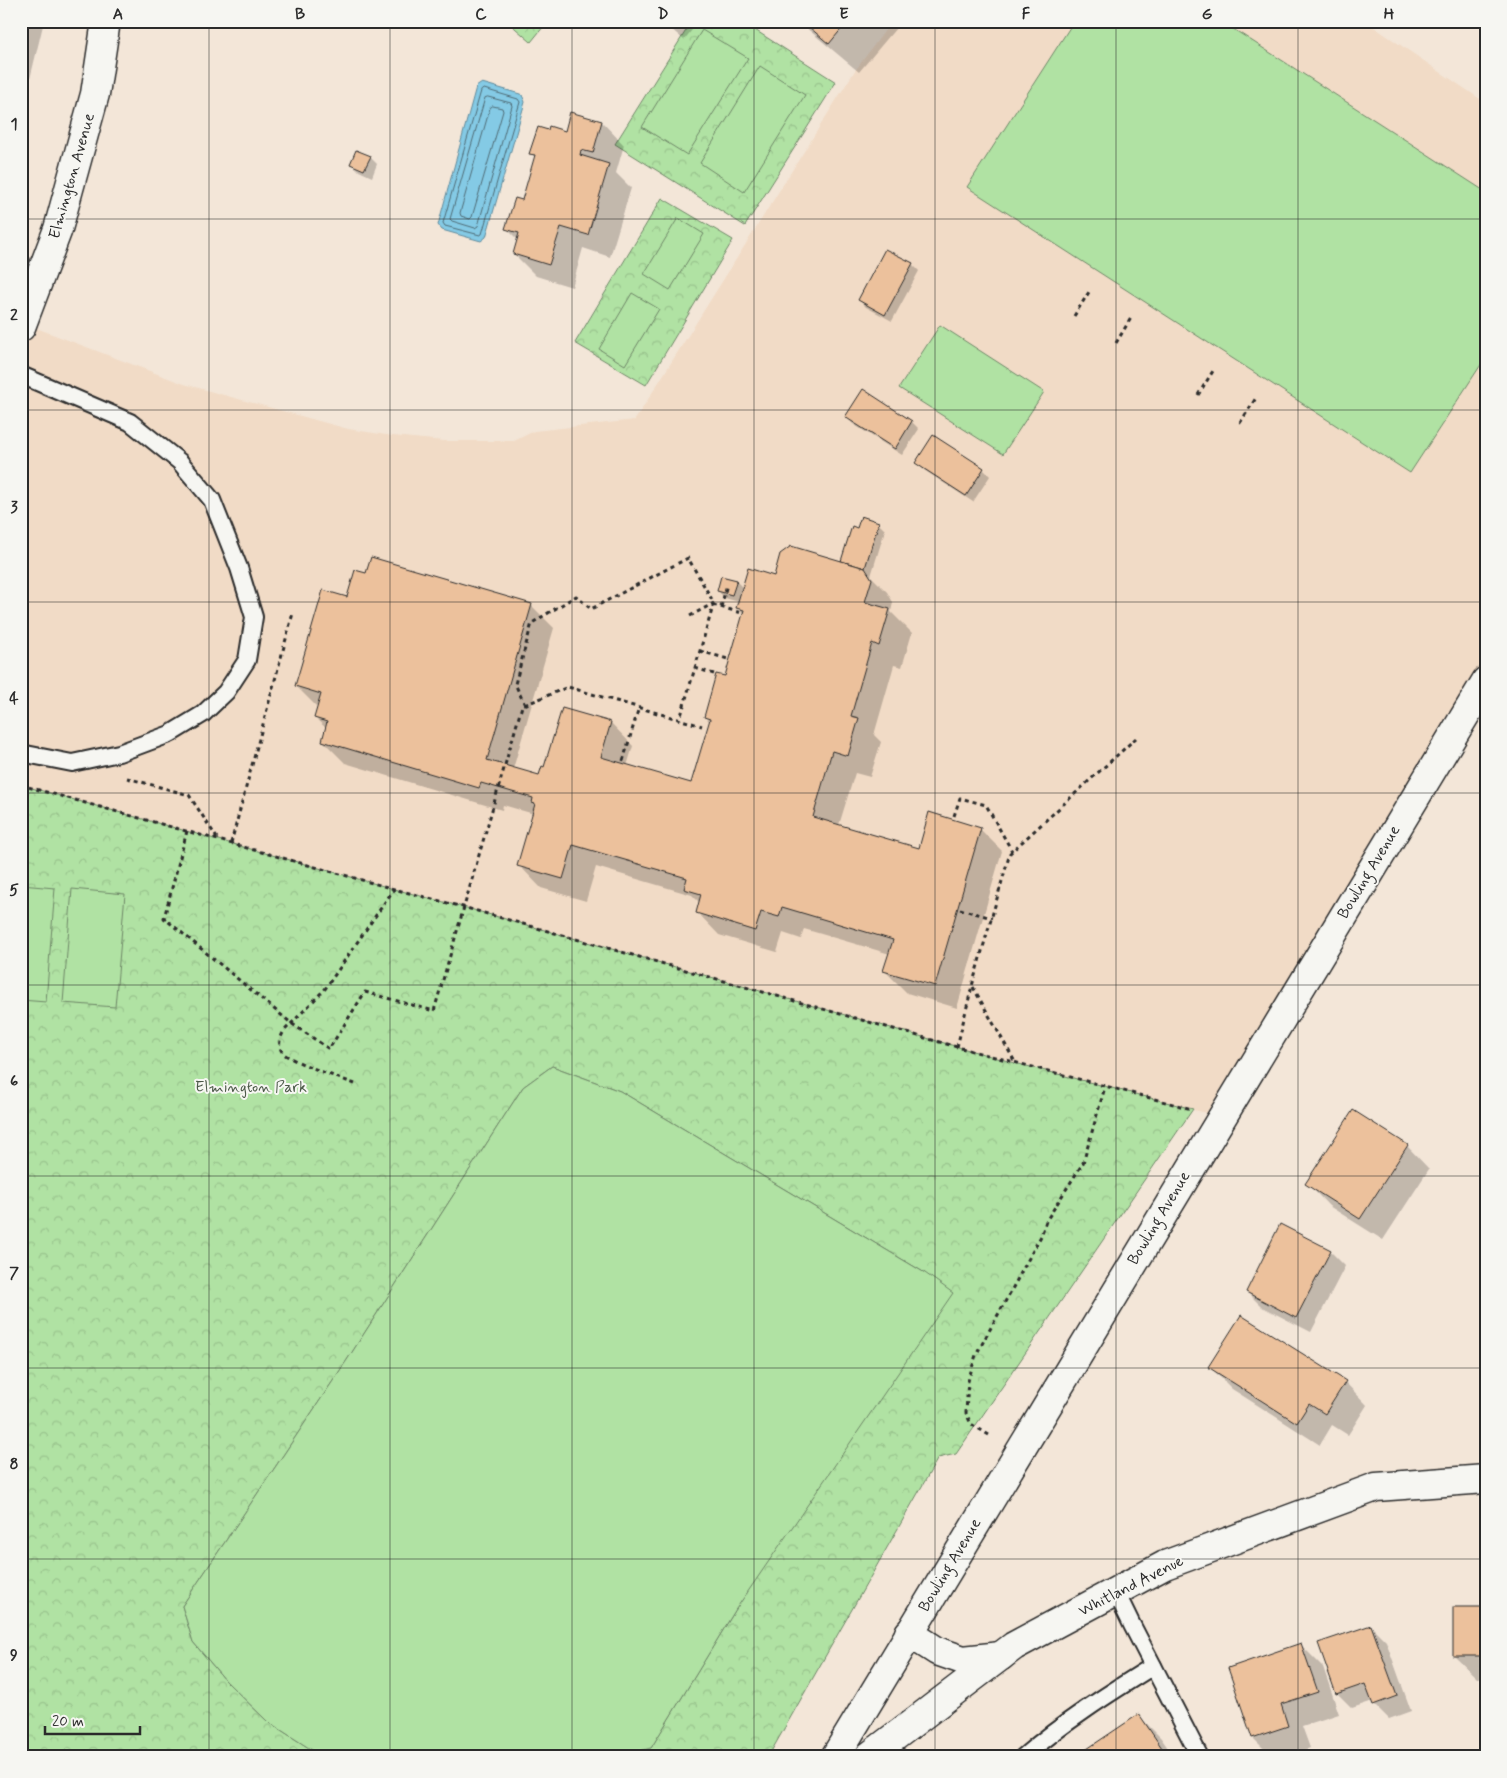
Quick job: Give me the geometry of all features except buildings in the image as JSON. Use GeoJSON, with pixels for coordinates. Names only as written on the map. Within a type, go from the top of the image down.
{"type":"FeatureCollection","features":[{"type":"Feature","properties":{"kind":"street","name":"Elmington Avenue"},"geometry":{"type":"LineString","coordinates":[[21,326],[58,229],[95,94],[106,21]]}},
{"type":"Feature","properties":{"kind":"street","name":"Bowling Avenue"},"geometry":{"type":"LineString","coordinates":[[835,1757],[1221,1116],[1486,681]]}},
{"type":"Feature","properties":{"kind":"street","name":"Whitland Avenue"},"geometry":{"type":"LineString","coordinates":[[868,1757],[1014,1646],[1165,1565],[1376,1487],[1486,1479]]}},
{"type":"Feature","properties":{"kind":"street"},"geometry":{"type":"LineString","coordinates":[[909,1634],[937,1651],[963,1660],[1001,1656]]}},
{"type":"Feature","properties":{"kind":"lane"},"geometry":{"type":"LineString","coordinates":[[21,375],[130,422],[180,462],[212,500],[239,568],[254,617],[247,660],[226,692],[203,714],[170,734],[119,753],[72,763],[21,753]]}},
{"type":"Feature","properties":{"kind":"lane"},"geometry":{"type":"LineString","coordinates":[[1116,1592],[1200,1757]]}},
{"type":"Feature","properties":{"kind":"lane"},"geometry":{"type":"LineString","coordinates":[[1023,1757],[1096,1701],[1153,1666]]}},
{"type":"Feature","properties":{"kind":"path"},"geometry":{"type":"LineString","coordinates":[[1074,316],[1089,292]]}},
{"type":"Feature","properties":{"kind":"path"},"geometry":{"type":"LineString","coordinates":[[1116,343],[1131,318]]}},
{"type":"Feature","properties":{"kind":"path"},"geometry":{"type":"LineString","coordinates":[[1198,395],[1213,371]]}},
{"type":"Feature","properties":{"kind":"path"},"geometry":{"type":"LineString","coordinates":[[1240,423],[1256,398]]}},
{"type":"Feature","properties":{"kind":"path"},"geometry":{"type":"LineString","coordinates":[[525,705],[514,684],[532,623],[576,596],[592,609],[688,558],[713,604],[742,613]]}},
{"type":"Feature","properties":{"kind":"path"},"geometry":{"type":"LineString","coordinates":[[721,607],[727,584]]}},
{"type":"Feature","properties":{"kind":"path"},"geometry":{"type":"LineString","coordinates":[[690,616],[713,604]]}},
{"type":"Feature","properties":{"kind":"path"},"geometry":{"type":"LineString","coordinates":[[680,719],[713,604]]}},
{"type":"Feature","properties":{"kind":"path"},"geometry":{"type":"LineString","coordinates":[[231,843],[293,613]]}},
{"type":"Feature","properties":{"kind":"path"},"geometry":{"type":"LineString","coordinates":[[700,651],[728,659]]}},
{"type":"Feature","properties":{"kind":"path"},"geometry":{"type":"LineString","coordinates":[[695,668],[714,674]]}},
{"type":"Feature","properties":{"kind":"path"},"geometry":{"type":"LineString","coordinates":[[187,832],[164,918],[291,1023],[329,1049],[365,992],[434,1011],[522,706],[568,687],[702,726]]}},
{"type":"Feature","properties":{"kind":"path"},"geometry":{"type":"LineString","coordinates":[[624,761],[639,707]]}},
{"type":"Feature","properties":{"kind":"path"},"geometry":{"type":"LineString","coordinates":[[957,1047],[972,986],[1010,853],[1136,738]]}},
{"type":"Feature","properties":{"kind":"path"},"geometry":{"type":"LineString","coordinates":[[121,776],[189,795],[217,839]]}},
{"type":"Feature","properties":{"kind":"path"},"geometry":{"type":"LineString","coordinates":[[21,785],[463,907],[957,1047],[1184,1108],[1221,1116]]}},
{"type":"Feature","properties":{"kind":"path"},"geometry":{"type":"LineString","coordinates":[[954,816],[960,798],[986,805],[1012,852]]}},
{"type":"Feature","properties":{"kind":"path"},"geometry":{"type":"LineString","coordinates":[[355,1084],[299,1062],[283,1053],[279,1046],[280,1038],[291,1023],[325,989],[394,889]]}},
{"type":"Feature","properties":{"kind":"path"},"geometry":{"type":"LineString","coordinates":[[960,908],[992,918]]}},
{"type":"Feature","properties":{"kind":"path"},"geometry":{"type":"LineString","coordinates":[[972,986],[1016,1063]]}},
{"type":"Feature","properties":{"kind":"path"},"geometry":{"type":"LineString","coordinates":[[988,1435],[971,1424],[966,1413],[968,1381],[976,1355],[1042,1236],[1046,1220],[1083,1163],[1105,1086]]}},
{"type":"Feature","properties":{"kind":"shaded area"},"geometry":{"type":"Polygon","coordinates":[[[892,21],[1365,21],[1486,103],[1486,681],[1221,1116],[1184,1108],[957,1047],[463,907],[21,785],[21,327],[23,323],[184,384],[348,429],[444,441],[514,441],[534,431],[635,420],[854,72],[892,21]]]}},
{"type":"Feature","properties":{"kind":"green space"},"geometry":{"type":"Polygon","coordinates":[[[507,21],[548,21],[531,42],[507,21]]]}},
{"type":"Feature","properties":{"kind":"green space"},"geometry":{"type":"Polygon","coordinates":[[[692,21],[741,21],[836,82],[745,226],[615,144],[692,21]]]}},
{"type":"Feature","properties":{"kind":"green space"},"geometry":{"type":"Polygon","coordinates":[[[1074,21],[1221,21],[1486,192],[1486,357],[1410,473],[967,187],[1074,21]]]}},
{"type":"Feature","properties":{"kind":"green space"},"geometry":{"type":"Polygon","coordinates":[[[702,30],[748,58],[687,155],[642,127],[702,30]]]}},
{"type":"Feature","properties":{"kind":"green space"},"geometry":{"type":"Polygon","coordinates":[[[760,66],[805,95],[744,192],[700,163],[760,66]]]}},
{"type":"Feature","properties":{"kind":"green space"},"geometry":{"type":"Polygon","coordinates":[[[662,198],[733,240],[646,385],[575,343],[662,198]]]}},
{"type":"Feature","properties":{"kind":"green space"},"geometry":{"type":"Polygon","coordinates":[[[678,218],[704,234],[670,290],[644,274],[678,218]]]}},
{"type":"Feature","properties":{"kind":"green space"},"geometry":{"type":"Polygon","coordinates":[[[632,293],[659,309],[625,365],[599,349],[632,293]]]}},
{"type":"Feature","properties":{"kind":"green space"},"geometry":{"type":"Polygon","coordinates":[[[940,325],[1044,392],[1003,454],[899,388],[940,325]]]}},
{"type":"Feature","properties":{"kind":"green space","name":"Elmington Park"},"geometry":{"type":"Polygon","coordinates":[[[21,785],[463,907],[1015,1063],[1193,1109],[956,1454],[938,1458],[768,1757],[615,1757],[651,1748],[736,1609],[925,1273],[620,1091],[552,1066],[523,1087],[347,1360],[182,1606],[193,1642],[226,1681],[267,1721],[323,1757],[21,1757],[21,785]]]}},
{"type":"Feature","properties":{"kind":"green space"},"geometry":{"type":"Polygon","coordinates":[[[21,885],[55,888],[46,1002],[21,1000],[21,885]]]}},
{"type":"Feature","properties":{"kind":"green space"},"geometry":{"type":"Polygon","coordinates":[[[72,889],[125,894],[115,1007],[63,1003],[72,889]]]}},
{"type":"Feature","properties":{"kind":"green space"},"geometry":{"type":"Polygon","coordinates":[[[552,1066],[620,1091],[925,1273],[953,1293],[736,1609],[651,1748],[615,1757],[323,1757],[267,1721],[226,1681],[193,1642],[182,1606],[347,1360],[523,1087],[552,1066]]]}},
{"type":"Feature","properties":{"kind":"water"},"geometry":{"type":"Polygon","coordinates":[[[482,83],[520,94],[525,102],[486,237],[481,241],[442,230],[438,225],[476,87],[482,83]]]}}]}
